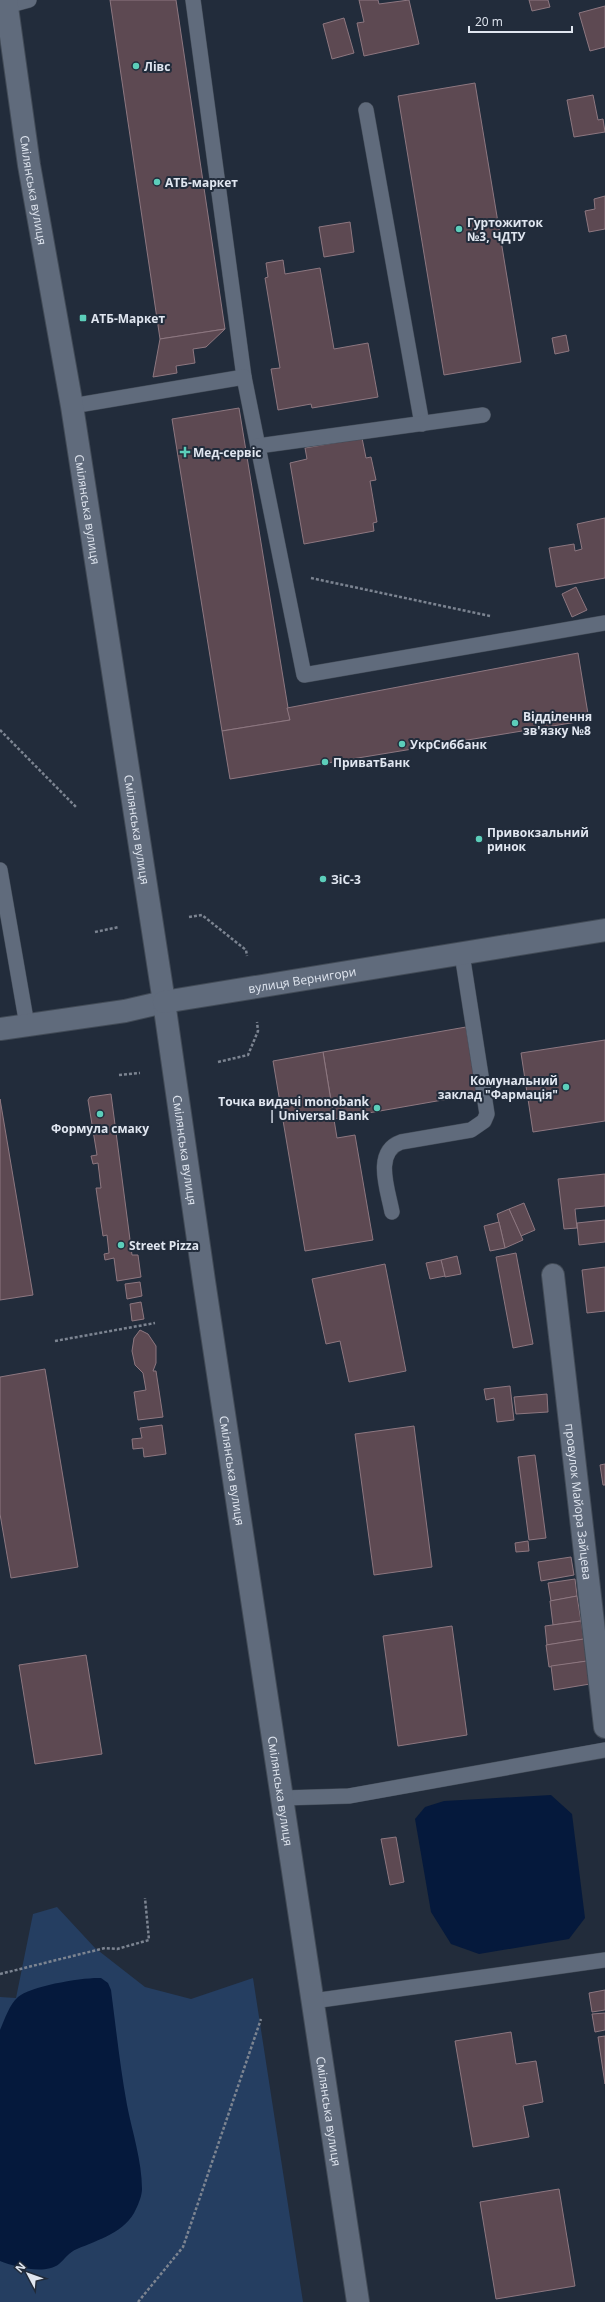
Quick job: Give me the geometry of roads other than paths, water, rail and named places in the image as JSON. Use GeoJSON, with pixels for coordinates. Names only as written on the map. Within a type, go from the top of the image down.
{"type":"FeatureCollection","features":[{"type":"Feature","properties":{"kind":"main road","name":"Смілянська вулиця"},"geometry":{"type":"LineString","coordinates":[[6,3],[30,165],[72,406],[164,1002],[204,1281],[358,2302]]}},
{"type":"Feature","properties":{"kind":"main road","name":"вулиця Вернигори"},"geometry":{"type":"LineString","coordinates":[[0,1029],[125,1011],[164,1002],[605,930]]}},
{"type":"Feature","properties":{"kind":"main road","name":"провулок Майора Зайцева"},"geometry":{"type":"LineString","coordinates":[[553,1275],[605,1727]]}},
{"type":"Feature","properties":{"kind":"lane"},"geometry":{"type":"LineString","coordinates":[[6,3],[29,0]]}},
{"type":"Feature","properties":{"kind":"lane"},"geometry":{"type":"LineString","coordinates":[[193,0],[244,377],[304,675],[605,623]]}},
{"type":"Feature","properties":{"kind":"lane"},"geometry":{"type":"LineString","coordinates":[[366,110],[422,424]]}},
{"type":"Feature","properties":{"kind":"lane"},"geometry":{"type":"LineString","coordinates":[[72,406],[244,377]]}},
{"type":"Feature","properties":{"kind":"lane"},"geometry":{"type":"LineString","coordinates":[[258,446],[483,415]]}},
{"type":"Feature","properties":{"kind":"lane"},"geometry":{"type":"LineString","coordinates":[[0,870],[27,1025]]}},
{"type":"Feature","properties":{"kind":"lane"},"geometry":{"type":"LineString","coordinates":[[392,1212],[384,1166],[388,1150],[393,1144],[471,1130],[484,1122],[487,1114],[462,954]]}},
{"type":"Feature","properties":{"kind":"lane"},"geometry":{"type":"LineString","coordinates":[[283,1798],[349,1796],[605,1750]]}},
{"type":"Feature","properties":{"kind":"lane"},"geometry":{"type":"LineString","coordinates":[[312,2001],[605,1960]]}},
{"type":"Feature","properties":{"kind":"place","name":"Лівс"},"geometry":{"type":"Point","coordinates":[136,66]}},
{"type":"Feature","properties":{"kind":"place","name":"АТБ-маркет"},"geometry":{"type":"Point","coordinates":[157,182]}},
{"type":"Feature","properties":{"kind":"place","name":"Гуртожиток №3, ЧДТУ"},"geometry":{"type":"Point","coordinates":[459,229]}},
{"type":"Feature","properties":{"kind":"place","name":"АТБ-Маркет"},"geometry":{"type":"Point","coordinates":[83,318]}},
{"type":"Feature","properties":{"kind":"place","name":"Мед-сервіс"},"geometry":{"type":"Point","coordinates":[185,452]}},
{"type":"Feature","properties":{"kind":"place","name":"Відділення зв'язку №8"},"geometry":{"type":"Point","coordinates":[515,723]}},
{"type":"Feature","properties":{"kind":"place","name":"УкрСиббанк"},"geometry":{"type":"Point","coordinates":[402,744]}},
{"type":"Feature","properties":{"kind":"place","name":"ПриватБанк"},"geometry":{"type":"Point","coordinates":[325,762]}},
{"type":"Feature","properties":{"kind":"place","name":"Привокзальний ринок"},"geometry":{"type":"Point","coordinates":[479,839]}},
{"type":"Feature","properties":{"kind":"place","name":"ЗіС-3"},"geometry":{"type":"Point","coordinates":[323,879]}},
{"type":"Feature","properties":{"kind":"place","name":"Комунальний заклад \"Фармація\""},"geometry":{"type":"Point","coordinates":[566,1087]}},
{"type":"Feature","properties":{"kind":"place","name":"Точка видачі monobank | Universal Bank"},"geometry":{"type":"Point","coordinates":[377,1108]}},
{"type":"Feature","properties":{"kind":"place","name":"Формула смаку"},"geometry":{"type":"Point","coordinates":[100,1114]}},
{"type":"Feature","properties":{"kind":"place","name":"Street Pizza"},"geometry":{"type":"Point","coordinates":[121,1245]}}]}
